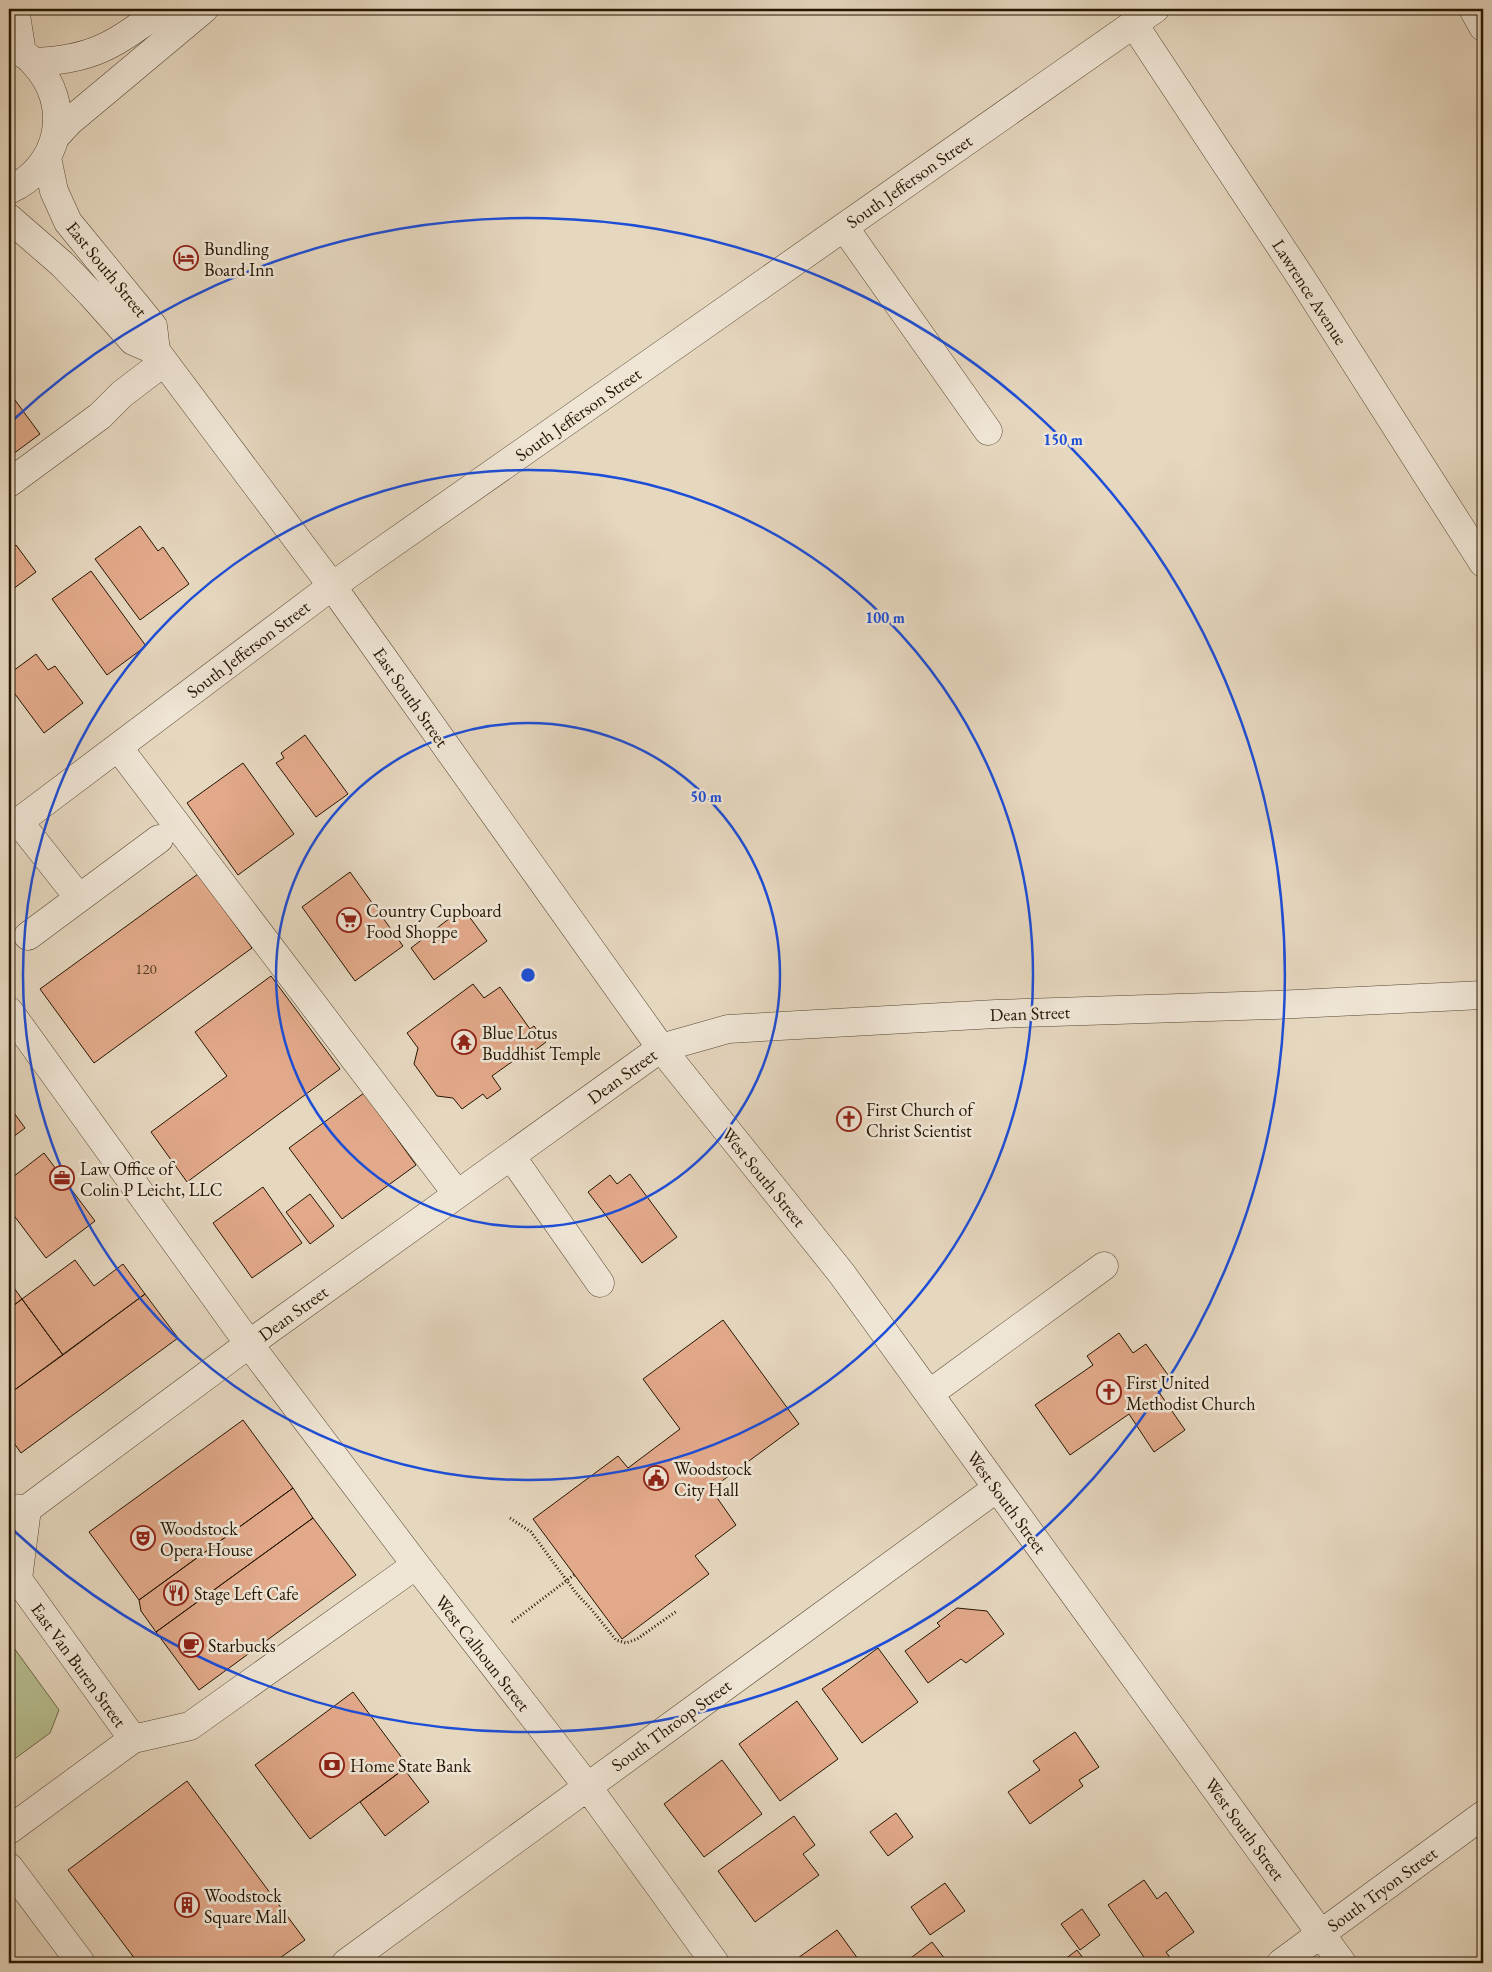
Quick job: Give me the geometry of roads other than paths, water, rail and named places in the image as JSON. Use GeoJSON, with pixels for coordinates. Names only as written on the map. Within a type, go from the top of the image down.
{"type":"FeatureCollection","features":[{"type":"Feature","properties":{"kind":"street"},"geometry":{"type":"LineString","coordinates":[[15,9],[21,54],[71,59],[89,54],[118,41],[163,9]]}},
{"type":"Feature","properties":{"kind":"street"},"geometry":{"type":"LineString","coordinates":[[9,190],[20,185],[35,173],[70,121],[204,9]]}},
{"type":"Feature","properties":{"kind":"street"},"geometry":{"type":"LineString","coordinates":[[1473,9],[1483,27]]}},
{"type":"Feature","properties":{"kind":"street","name":"South Jefferson Street"},"geometry":{"type":"LineString","coordinates":[[14,825],[332,586],[1144,16]]}},
{"type":"Feature","properties":{"kind":"street","name":"Lawrence Avenue"},"geometry":{"type":"LineString","coordinates":[[1144,16],[1302,279],[1483,563]]}},
{"type":"Feature","properties":{"kind":"street","name":"East South Street"},"geometry":{"type":"LineString","coordinates":[[21,54],[46,78],[54,96],[58,116],[51,147],[54,191],[68,222],[153,326],[160,357]]}},
{"type":"Feature","properties":{"kind":"street","name":"East South Street"},"geometry":{"type":"LineString","coordinates":[[9,218],[62,264],[92,294],[133,341],[160,357],[332,586],[661,1048]]}},
{"type":"Feature","properties":{"kind":"street"},"geometry":{"type":"LineString","coordinates":[[844,227],[988,431]]}},
{"type":"Feature","properties":{"kind":"street"},"geometry":{"type":"LineString","coordinates":[[9,483],[100,416],[160,357]]}},
{"type":"Feature","properties":{"kind":"street"},"geometry":{"type":"LineString","coordinates":[[118,747],[458,1194]]}},
{"type":"Feature","properties":{"kind":"street"},"geometry":{"type":"LineString","coordinates":[[14,825],[79,898]]}},
{"type":"Feature","properties":{"kind":"street"},"geometry":{"type":"LineString","coordinates":[[28,936],[158,839]]}},
{"type":"Feature","properties":{"kind":"street","name":"Dean Street"},"geometry":{"type":"LineString","coordinates":[[18,1508],[661,1048],[728,1029],[996,1014],[1483,995]]}},
{"type":"Feature","properties":{"kind":"street","name":"West Calhoun Street"},"geometry":{"type":"LineString","coordinates":[[9,1011],[249,1344],[416,1565],[587,1786],[715,1963]]}},
{"type":"Feature","properties":{"kind":"street","name":"West South Street"},"geometry":{"type":"LineString","coordinates":[[661,1048],[842,1274],[1342,1963]]}},
{"type":"Feature","properties":{"kind":"street"},"geometry":{"type":"LineString","coordinates":[[511,1156],[600,1283]]}},
{"type":"Feature","properties":{"kind":"street"},"geometry":{"type":"LineString","coordinates":[[929,1394],[1104,1266]]}},
{"type":"Feature","properties":{"kind":"street","name":"South Throop Street"},"geometry":{"type":"LineString","coordinates":[[346,1963],[997,1488]]}},
{"type":"Feature","properties":{"kind":"street"},"geometry":{"type":"LineString","coordinates":[[13,1573],[18,1508]]}},
{"type":"Feature","properties":{"kind":"street"},"geometry":{"type":"LineString","coordinates":[[9,1830],[132,1739],[190,1726],[416,1565]]}},
{"type":"Feature","properties":{"kind":"street","name":"East Van Buren Street"},"geometry":{"type":"LineString","coordinates":[[13,1573],[132,1739]]}},
{"type":"Feature","properties":{"kind":"street","name":"South Tryon Street"},"geometry":{"type":"LineString","coordinates":[[1282,1963],[1483,1815]]}},
{"type":"Feature","properties":{"kind":"street"},"geometry":{"type":"LineString","coordinates":[[9,1867],[81,1963]]}},
{"type":"Feature","properties":{"kind":"place","name":"Bundling Board Inn"},"geometry":{"type":"Point","coordinates":[186,258]}},
{"type":"Feature","properties":{"kind":"place","name":"Country Cupboard Food Shoppe"},"geometry":{"type":"Point","coordinates":[349,920]}},
{"type":"Feature","properties":{"kind":"place","name":"Blue Lotus Buddhist Temple"},"geometry":{"type":"Point","coordinates":[464,1042]}},
{"type":"Feature","properties":{"kind":"place","name":"First Church of Christ Scientist"},"geometry":{"type":"Point","coordinates":[849,1119]}},
{"type":"Feature","properties":{"kind":"place","name":"Law Office of Colin P Leicht, LLC"},"geometry":{"type":"Point","coordinates":[62,1178]}},
{"type":"Feature","properties":{"kind":"place","name":"First United Methodist Church"},"geometry":{"type":"Point","coordinates":[1109,1392]}},
{"type":"Feature","properties":{"kind":"place","name":"Woodstock City Hall"},"geometry":{"type":"Point","coordinates":[656,1478]}},
{"type":"Feature","properties":{"kind":"place","name":"Woodstock Opera House"},"geometry":{"type":"Point","coordinates":[143,1538]}},
{"type":"Feature","properties":{"kind":"place","name":"Stage Left Cafe"},"geometry":{"type":"Point","coordinates":[176,1593]}},
{"type":"Feature","properties":{"kind":"place","name":"Starbucks"},"geometry":{"type":"Point","coordinates":[191,1645]}},
{"type":"Feature","properties":{"kind":"place","name":"Home State Bank"},"geometry":{"type":"Point","coordinates":[332,1765]}},
{"type":"Feature","properties":{"kind":"place","name":"Woodstock Square Mall"},"geometry":{"type":"Point","coordinates":[187,1905]}}]}
